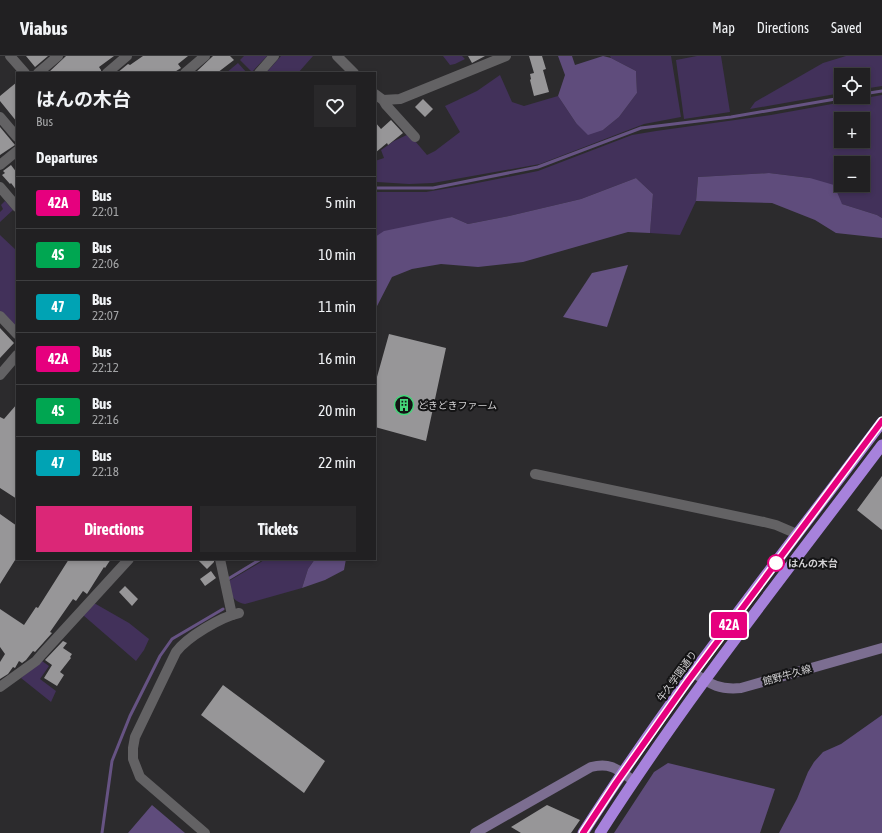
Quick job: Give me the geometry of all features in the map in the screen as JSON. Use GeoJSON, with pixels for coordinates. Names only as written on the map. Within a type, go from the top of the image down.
{"type":"FeatureCollection","features":[{"type":"Feature","properties":{"kind":"highway","name":"牛久学園通り"},"geometry":{"type":"LineString","coordinates":[[583,833],[623,773],[694,673],[882,422]]}},
{"type":"Feature","properties":{"kind":"highway"},"geometry":{"type":"LineString","coordinates":[[600,833],[634,781],[705,681],[882,445]]}},
{"type":"Feature","properties":{"kind":"main road","name":"館野牛久線"},"geometry":{"type":"LineString","coordinates":[[694,673],[705,681],[722,688],[741,688],[882,648]]}},
{"type":"Feature","properties":{"kind":"main road"},"geometry":{"type":"LineString","coordinates":[[475,833],[591,767],[607,765],[623,773],[634,781]]}},
{"type":"Feature","properties":{"kind":"street"},"geometry":{"type":"LineString","coordinates":[[10,56],[24,72]]}},
{"type":"Feature","properties":{"kind":"street"},"geometry":{"type":"LineString","coordinates":[[39,72],[58,56]]}},
{"type":"Feature","properties":{"kind":"street"},"geometry":{"type":"LineString","coordinates":[[108,72],[127,56]]}},
{"type":"Feature","properties":{"kind":"street"},"geometry":{"type":"LineString","coordinates":[[186,72],[205,56]]}},
{"type":"Feature","properties":{"kind":"street"},"geometry":{"type":"LineString","coordinates":[[260,72],[274,56]]}},
{"type":"Feature","properties":{"kind":"street"},"geometry":{"type":"LineString","coordinates":[[337,56],[353,72]]}},
{"type":"Feature","properties":{"kind":"street"},"geometry":{"type":"LineString","coordinates":[[378,97],[400,99],[506,56]]}},
{"type":"Feature","properties":{"kind":"street"},"geometry":{"type":"LineString","coordinates":[[378,97],[415,137]]}},
{"type":"Feature","properties":{"kind":"street"},"geometry":{"type":"LineString","coordinates":[[0,117],[16,136]]}},
{"type":"Feature","properties":{"kind":"street"},"geometry":{"type":"LineString","coordinates":[[0,165],[16,152]]}},
{"type":"Feature","properties":{"kind":"street"},"geometry":{"type":"LineString","coordinates":[[0,187],[16,205]]}},
{"type":"Feature","properties":{"kind":"street"},"geometry":{"type":"LineString","coordinates":[[0,316],[16,333]]}},
{"type":"Feature","properties":{"kind":"street"},"geometry":{"type":"LineString","coordinates":[[0,375],[16,356]]}},
{"type":"Feature","properties":{"kind":"street"},"geometry":{"type":"LineString","coordinates":[[535,474],[764,522],[776,525],[797,534]]}},
{"type":"Feature","properties":{"kind":"street"},"geometry":{"type":"LineString","coordinates":[[0,687],[36,661],[128,560]]}},
{"type":"Feature","properties":{"kind":"street"},"geometry":{"type":"LineString","coordinates":[[205,833],[140,777],[133,759],[132,748],[134,737],[176,652],[181,645],[188,639],[235,614],[220,560]]}},
{"type":"Feature","properties":{"kind":"shaded area"},"geometry":{"type":"Polygon","coordinates":[[[244,56],[267,56],[252,72],[240,60],[244,56]]]}},
{"type":"Feature","properties":{"kind":"shaded area"},"geometry":{"type":"Polygon","coordinates":[[[281,56],[313,56],[299,72],[267,72],[281,56]]]}},
{"type":"Feature","properties":{"kind":"shaded area"},"geometry":{"type":"Polygon","coordinates":[[[443,56],[462,56],[465,59],[450,65],[443,56]]]}},
{"type":"Feature","properties":{"kind":"shaded area"},"geometry":{"type":"Polygon","coordinates":[[[558,56],[572,56],[575,65],[603,56],[611,58],[636,71],[637,93],[619,117],[603,130],[588,135],[576,123],[558,96],[565,75],[558,56]]]}},
{"type":"Feature","properties":{"kind":"shaded area"},"geometry":{"type":"Polygon","coordinates":[[[610,56],[671,56],[681,117],[644,124],[540,164],[433,183],[376,183],[376,161],[384,158],[381,150],[394,141],[409,134],[427,155],[435,151],[460,132],[445,106],[477,91],[500,75],[512,102],[524,106],[558,96],[576,123],[603,130],[619,117],[637,93],[636,71],[611,58],[610,56]]]}},
{"type":"Feature","properties":{"kind":"shaded area"},"geometry":{"type":"Polygon","coordinates":[[[697,56],[721,56],[730,112],[684,119],[676,60],[697,56]]]}},
{"type":"Feature","properties":{"kind":"shaded area"},"geometry":{"type":"Polygon","coordinates":[[[846,56],[882,56],[882,86],[870,88],[870,68],[834,68],[834,94],[750,109],[755,102],[823,63],[846,56]]]}},
{"type":"Feature","properties":{"kind":"shaded area"},"geometry":{"type":"Polygon","coordinates":[[[238,63],[246,72],[227,72],[238,63]]]}},
{"type":"Feature","properties":{"kind":"shaded area"},"geometry":{"type":"Polygon","coordinates":[[[882,95],[882,218],[842,204],[810,178],[769,173],[698,177],[696,201],[680,235],[650,233],[653,194],[636,178],[581,199],[509,216],[468,224],[452,217],[376,237],[376,192],[426,192],[538,171],[632,135],[771,115],[834,104],[870,104],[870,97],[882,95]]]}},
{"type":"Feature","properties":{"kind":"shaded area"},"geometry":{"type":"Polygon","coordinates":[[[769,173],[810,178],[834,185],[834,192],[837,192],[842,204],[882,218],[882,238],[836,233],[815,220],[772,203],[696,201],[698,177],[769,173]]]}},
{"type":"Feature","properties":{"kind":"shaded area"},"geometry":{"type":"Polygon","coordinates":[[[636,178],[653,194],[650,233],[628,232],[523,262],[478,267],[441,264],[412,269],[392,277],[376,308],[376,236],[384,231],[452,217],[468,224],[581,199],[636,178]]]}},
{"type":"Feature","properties":{"kind":"shaded area"},"geometry":{"type":"Polygon","coordinates":[[[5,201],[13,210],[0,222],[0,212],[3,209],[1,205],[5,201]]]}},
{"type":"Feature","properties":{"kind":"shaded area"},"geometry":{"type":"Polygon","coordinates":[[[0,235],[16,250],[16,329],[0,311],[0,235]]]}},
{"type":"Feature","properties":{"kind":"shaded area"},"geometry":{"type":"Polygon","coordinates":[[[628,265],[607,327],[563,317],[592,273],[628,265]]]}},
{"type":"Feature","properties":{"kind":"shaded area"},"geometry":{"type":"Polygon","coordinates":[[[264,560],[314,560],[308,569],[302,588],[245,604],[240,603],[233,597],[229,581],[264,560]]]}},
{"type":"Feature","properties":{"kind":"shaded area"},"geometry":{"type":"Polygon","coordinates":[[[314,560],[346,560],[344,570],[325,580],[302,588],[308,569],[314,560]]]}},
{"type":"Feature","properties":{"kind":"shaded area"},"geometry":{"type":"Polygon","coordinates":[[[94,603],[129,623],[149,639],[144,650],[136,661],[83,615],[94,603]]]}},
{"type":"Feature","properties":{"kind":"shaded area"},"geometry":{"type":"Polygon","coordinates":[[[42,661],[49,666],[40,679],[56,691],[51,702],[21,678],[42,661]]]}},
{"type":"Feature","properties":{"kind":"shaded area"},"geometry":{"type":"Polygon","coordinates":[[[882,715],[882,833],[779,833],[814,762],[823,752],[841,744],[882,715]]]}},
{"type":"Feature","properties":{"kind":"shaded area"},"geometry":{"type":"Polygon","coordinates":[[[668,763],[775,789],[760,833],[614,833],[654,772],[668,763]]]}},
{"type":"Feature","properties":{"kind":"shaded area"},"geometry":{"type":"Polygon","coordinates":[[[152,805],[185,833],[128,833],[152,805]]]}},
{"type":"Feature","properties":{"kind":"building"},"geometry":{"type":"Polygon","coordinates":[[[26,56],[48,56],[35,67],[26,56]]]}},
{"type":"Feature","properties":{"kind":"building"},"geometry":{"type":"Polygon","coordinates":[[[66,56],[114,56],[99,67],[101,72],[49,72],[66,56]]]}},
{"type":"Feature","properties":{"kind":"building"},"geometry":{"type":"Polygon","coordinates":[[[143,56],[188,56],[178,64],[181,68],[175,72],[118,72],[128,64],[130,65],[143,56]]]}},
{"type":"Feature","properties":{"kind":"building"},"geometry":{"type":"Polygon","coordinates":[[[213,56],[230,56],[234,60],[218,72],[196,72],[213,56]]]}},
{"type":"Feature","properties":{"kind":"building"},"geometry":{"type":"Polygon","coordinates":[[[468,56],[485,56],[472,63],[468,56]]]}},
{"type":"Feature","properties":{"kind":"building"},"geometry":{"type":"Polygon","coordinates":[[[529,56],[542,56],[546,69],[543,70],[549,92],[534,96],[530,74],[534,73],[529,56]]]}},
{"type":"Feature","properties":{"kind":"building"},"geometry":{"type":"Polygon","coordinates":[[[16,83],[16,121],[0,101],[0,96],[16,83]]]}},
{"type":"Feature","properties":{"kind":"building"},"geometry":{"type":"Polygon","coordinates":[[[423,99],[433,109],[425,117],[415,107],[423,99]]]}},
{"type":"Feature","properties":{"kind":"building"},"geometry":{"type":"Polygon","coordinates":[[[391,120],[403,133],[376,152],[376,123],[381,129],[391,120]]]}},
{"type":"Feature","properties":{"kind":"building"},"geometry":{"type":"Polygon","coordinates":[[[0,127],[15,145],[0,155],[0,127]]]}},
{"type":"Feature","properties":{"kind":"building"},"geometry":{"type":"Polygon","coordinates":[[[11,165],[16,172],[16,190],[2,175],[5,173],[3,171],[11,165]]]}},
{"type":"Feature","properties":{"kind":"building"},"geometry":{"type":"Polygon","coordinates":[[[0,328],[14,343],[0,358],[0,328]]]}},
{"type":"Feature","properties":{"kind":"building","name":"どきどきファーム"},"geometry":{"type":"Polygon","coordinates":[[[389,334],[446,348],[426,441],[376,427],[376,380],[389,334]]]}},
{"type":"Feature","properties":{"kind":"building"},"geometry":{"type":"Polygon","coordinates":[[[16,405],[16,498],[0,488],[0,417],[4,419],[16,405]]]}},
{"type":"Feature","properties":{"kind":"building"},"geometry":{"type":"Polygon","coordinates":[[[882,476],[882,530],[857,510],[882,476]]]}},
{"type":"Feature","properties":{"kind":"building"},"geometry":{"type":"Polygon","coordinates":[[[0,514],[16,525],[16,559],[0,584],[0,514]]]}},
{"type":"Feature","properties":{"kind":"building"},"geometry":{"type":"Polygon","coordinates":[[[68,560],[110,560],[105,568],[104,567],[87,594],[83,591],[76,601],[73,599],[50,632],[52,633],[35,652],[33,651],[22,663],[19,661],[15,668],[13,667],[8,674],[0,679],[0,662],[5,654],[0,647],[0,609],[24,625],[36,607],[38,608],[68,560]]]}},
{"type":"Feature","properties":{"kind":"building"},"geometry":{"type":"Polygon","coordinates":[[[198,560],[214,560],[214,562],[207,569],[198,560]]]}},
{"type":"Feature","properties":{"kind":"building"},"geometry":{"type":"Polygon","coordinates":[[[211,571],[216,578],[205,586],[200,579],[211,571]]]}},
{"type":"Feature","properties":{"kind":"building"},"geometry":{"type":"Polygon","coordinates":[[[125,586],[138,599],[132,606],[119,592],[125,586]]]}},
{"type":"Feature","properties":{"kind":"building"},"geometry":{"type":"Polygon","coordinates":[[[63,641],[67,643],[63,648],[72,654],[70,657],[71,658],[60,672],[64,675],[57,686],[44,678],[52,665],[45,660],[63,641]]]}},
{"type":"Feature","properties":{"kind":"building"},"geometry":{"type":"Polygon","coordinates":[[[223,685],[325,761],[304,793],[201,715],[223,685]]]}},
{"type":"Feature","properties":{"kind":"building"},"geometry":{"type":"Polygon","coordinates":[[[547,805],[580,820],[571,833],[521,833],[511,827],[547,805]]]}},
{"type":"Feature","properties":{"kind":"waterway"},"geometry":{"type":"LineString","coordinates":[[870,93],[882,91]]}},
{"type":"Feature","properties":{"kind":"waterway"},"geometry":{"type":"LineString","coordinates":[[376,188],[433,188],[538,167],[641,128],[731,117],[834,99]]}},
{"type":"Feature","properties":{"kind":"waterway"},"geometry":{"type":"LineString","coordinates":[[228,579],[259,560]]}},
{"type":"Feature","properties":{"kind":"waterway"},"geometry":{"type":"LineString","coordinates":[[102,833],[112,761],[130,716],[160,656],[172,639],[223,609]]}},
{"type":"Feature","properties":{"kind":"bus line","name":"42A"},"geometry":{"type":"LineString","coordinates":[[583,833],[604,800],[688,681],[882,421]]}},
{"type":"Feature","properties":{"kind":"place","name":"どきどきファーム"},"geometry":{"type":"Point","coordinates":[404,405]}},
{"type":"Feature","properties":{"kind":"place","name":"はんの木台"},"geometry":{"type":"Point","coordinates":[776,563]}}]}
